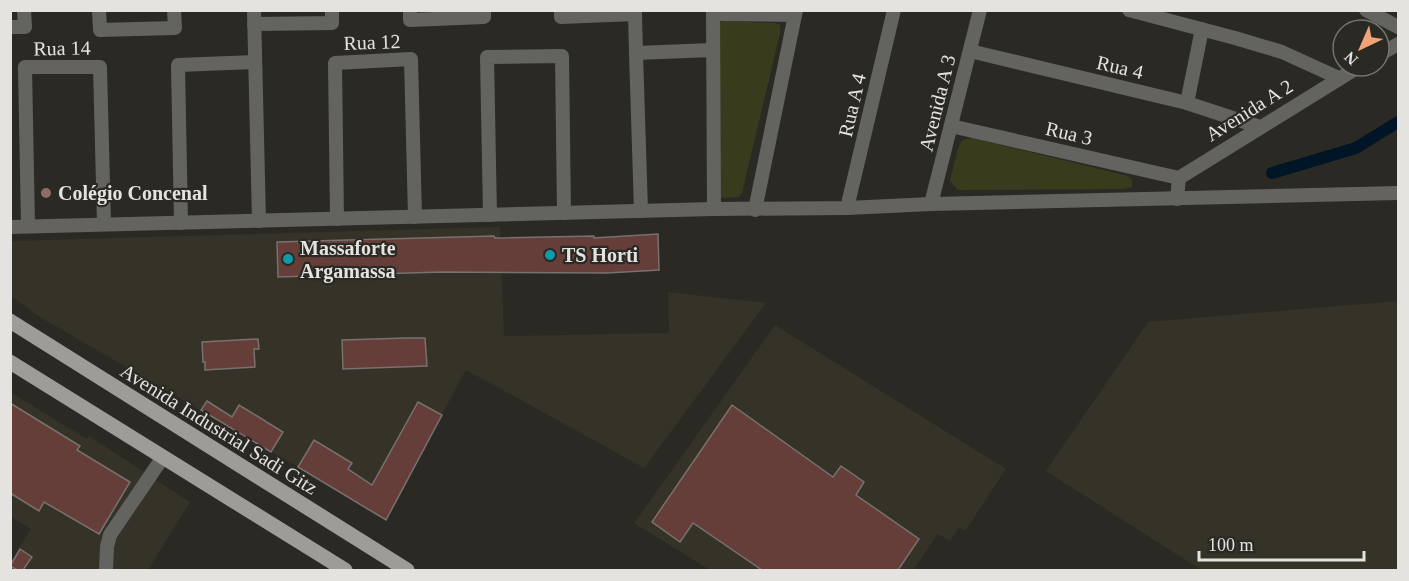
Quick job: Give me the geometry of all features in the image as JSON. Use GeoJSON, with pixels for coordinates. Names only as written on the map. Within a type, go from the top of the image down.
{"type":"FeatureCollection","features":[{"type":"Feature","properties":{"kind":"main road","name":"Avenida Industrial Sadi Gitz"},"geometry":{"type":"LineString","coordinates":[[10,321],[407,570]]}},
{"type":"Feature","properties":{"kind":"main road"},"geometry":{"type":"LineString","coordinates":[[10,362],[345,570]]}},
{"type":"Feature","properties":{"kind":"street"},"geometry":{"type":"LineString","coordinates":[[10,27],[25,27],[24,10]]}},
{"type":"Feature","properties":{"kind":"street"},"geometry":{"type":"LineString","coordinates":[[99,10],[100,30],[175,28],[174,10]]}},
{"type":"Feature","properties":{"kind":"street"},"geometry":{"type":"LineString","coordinates":[[259,221],[254,17],[332,23],[332,10]]}},
{"type":"Feature","properties":{"kind":"street"},"geometry":{"type":"LineString","coordinates":[[410,10],[410,20],[484,17],[484,10]]}},
{"type":"Feature","properties":{"kind":"street"},"geometry":{"type":"LineString","coordinates":[[561,10],[561,17],[635,12],[641,211]]}},
{"type":"Feature","properties":{"kind":"street","name":"Rua A 4"},"geometry":{"type":"LineString","coordinates":[[847,208],[894,10]]}},
{"type":"Feature","properties":{"kind":"street","name":"Avenida A 3"},"geometry":{"type":"LineString","coordinates":[[931,204],[980,10]]}},
{"type":"Feature","properties":{"kind":"street"},"geometry":{"type":"LineString","coordinates":[[1129,10],[1170,15],[1202,29],[1282,52],[1331,74]]}},
{"type":"Feature","properties":{"kind":"street"},"geometry":{"type":"LineString","coordinates":[[1366,10],[1398,27]]}},
{"type":"Feature","properties":{"kind":"street"},"geometry":{"type":"LineString","coordinates":[[714,209],[713,12],[795,12],[755,210]]}},
{"type":"Feature","properties":{"kind":"street"},"geometry":{"type":"LineString","coordinates":[[1187,103],[1202,29]]}},
{"type":"Feature","properties":{"kind":"street"},"geometry":{"type":"LineString","coordinates":[[636,53],[713,50]]}},
{"type":"Feature","properties":{"kind":"street","name":"Rua 4"},"geometry":{"type":"LineString","coordinates":[[970,51],[1187,103],[1260,127]]}},
{"type":"Feature","properties":{"kind":"street"},"geometry":{"type":"LineString","coordinates":[[490,215],[487,57],[562,56],[564,213]]}},
{"type":"Feature","properties":{"kind":"street","name":"Rua 12"},"geometry":{"type":"LineString","coordinates":[[337,219],[335,63],[411,59],[416,217]]}},
{"type":"Feature","properties":{"kind":"street"},"geometry":{"type":"LineString","coordinates":[[181,223],[178,64],[255,62]]}},
{"type":"Feature","properties":{"kind":"street","name":"Rua 14"},"geometry":{"type":"LineString","coordinates":[[28,226],[25,67],[100,67],[104,224]]}},
{"type":"Feature","properties":{"kind":"street","name":"Avenida A 2"},"geometry":{"type":"LineString","coordinates":[[1179,178],[1339,78]]}},
{"type":"Feature","properties":{"kind":"street","name":"Rua 3"},"geometry":{"type":"LineString","coordinates":[[951,126],[1179,178]]}},
{"type":"Feature","properties":{"kind":"street"},"geometry":{"type":"LineString","coordinates":[[1177,199],[1179,178]]}},
{"type":"Feature","properties":{"kind":"street"},"geometry":{"type":"LineString","coordinates":[[10,226],[714,209],[847,208],[1396,192]]}},
{"type":"Feature","properties":{"kind":"street"},"geometry":{"type":"LineString","coordinates":[[105,570],[110,535],[163,457]]}},
{"type":"Feature","properties":{"kind":"shaded area"},"geometry":{"type":"Polygon","coordinates":[[[500,227],[504,336],[669,333],[668,292],[766,303],[644,468],[466,370],[396,498],[298,467],[38,316],[11,296],[11,241],[500,227]]]}},
{"type":"Feature","properties":{"kind":"shaded area"},"geometry":{"type":"Polygon","coordinates":[[[1398,301],[1398,570],[1201,570],[1046,471],[1148,322],[1398,301]]]}},
{"type":"Feature","properties":{"kind":"shaded area"},"geometry":{"type":"Polygon","coordinates":[[[775,325],[1006,469],[965,531],[959,527],[950,541],[938,534],[913,570],[710,570],[634,523],[775,325]]]}},
{"type":"Feature","properties":{"kind":"shaded area"},"geometry":{"type":"Polygon","coordinates":[[[10,392],[87,439],[89,436],[190,502],[148,570],[11,570],[11,561],[31,529],[11,517],[10,392]]]}},
{"type":"Feature","properties":{"kind":"green space"},"geometry":{"type":"Polygon","coordinates":[[[723,21],[774,23],[780,25],[780,33],[742,193],[739,197],[718,198],[719,23],[723,21]]]}},
{"type":"Feature","properties":{"kind":"green space"},"geometry":{"type":"Polygon","coordinates":[[[972,138],[1128,176],[1132,180],[1132,187],[1122,189],[958,190],[950,181],[958,149],[962,140],[972,138]]]}},
{"type":"Feature","properties":{"kind":"building"},"geometry":{"type":"Polygon","coordinates":[[[658,234],[659,270],[607,273],[442,272],[278,277],[277,242],[494,236],[495,238],[594,236],[594,238],[658,234]]]}},
{"type":"Feature","properties":{"kind":"building"},"geometry":{"type":"Polygon","coordinates":[[[425,338],[427,366],[343,369],[342,340],[425,338]]]}},
{"type":"Feature","properties":{"kind":"building"},"geometry":{"type":"Polygon","coordinates":[[[258,339],[259,349],[254,349],[255,367],[205,370],[202,342],[258,339]]]}},
{"type":"Feature","properties":{"kind":"building"},"geometry":{"type":"Polygon","coordinates":[[[207,401],[232,417],[239,405],[283,432],[271,452],[201,410],[207,401]]]}},
{"type":"Feature","properties":{"kind":"building"},"geometry":{"type":"Polygon","coordinates":[[[418,402],[442,415],[386,520],[298,467],[314,440],[352,463],[348,469],[372,485],[418,402]]]}},
{"type":"Feature","properties":{"kind":"building"},"geometry":{"type":"Polygon","coordinates":[[[10,403],[80,446],[77,450],[130,482],[99,534],[44,502],[39,511],[10,493],[10,403]]]}},
{"type":"Feature","properties":{"kind":"building"},"geometry":{"type":"Polygon","coordinates":[[[732,405],[833,477],[841,466],[864,482],[856,495],[919,539],[898,570],[762,570],[693,523],[680,542],[652,522],[732,405]]]}},
{"type":"Feature","properties":{"kind":"building"},"geometry":{"type":"Polygon","coordinates":[[[20,549],[32,557],[23,570],[17,570],[10,566],[20,549]]]}},
{"type":"Feature","properties":{"kind":"waterway"},"geometry":{"type":"LineString","coordinates":[[1272,173],[1356,148],[1398,122]]}},
{"type":"Feature","properties":{"kind":"place","name":"Colégio Concenal"},"geometry":{"type":"Point","coordinates":[46,193]}},
{"type":"Feature","properties":{"kind":"place","name":"TS Horti"},"geometry":{"type":"Point","coordinates":[550,255]}},
{"type":"Feature","properties":{"kind":"place","name":"Massaforte Argamassa"},"geometry":{"type":"Point","coordinates":[288,259]}}]}
